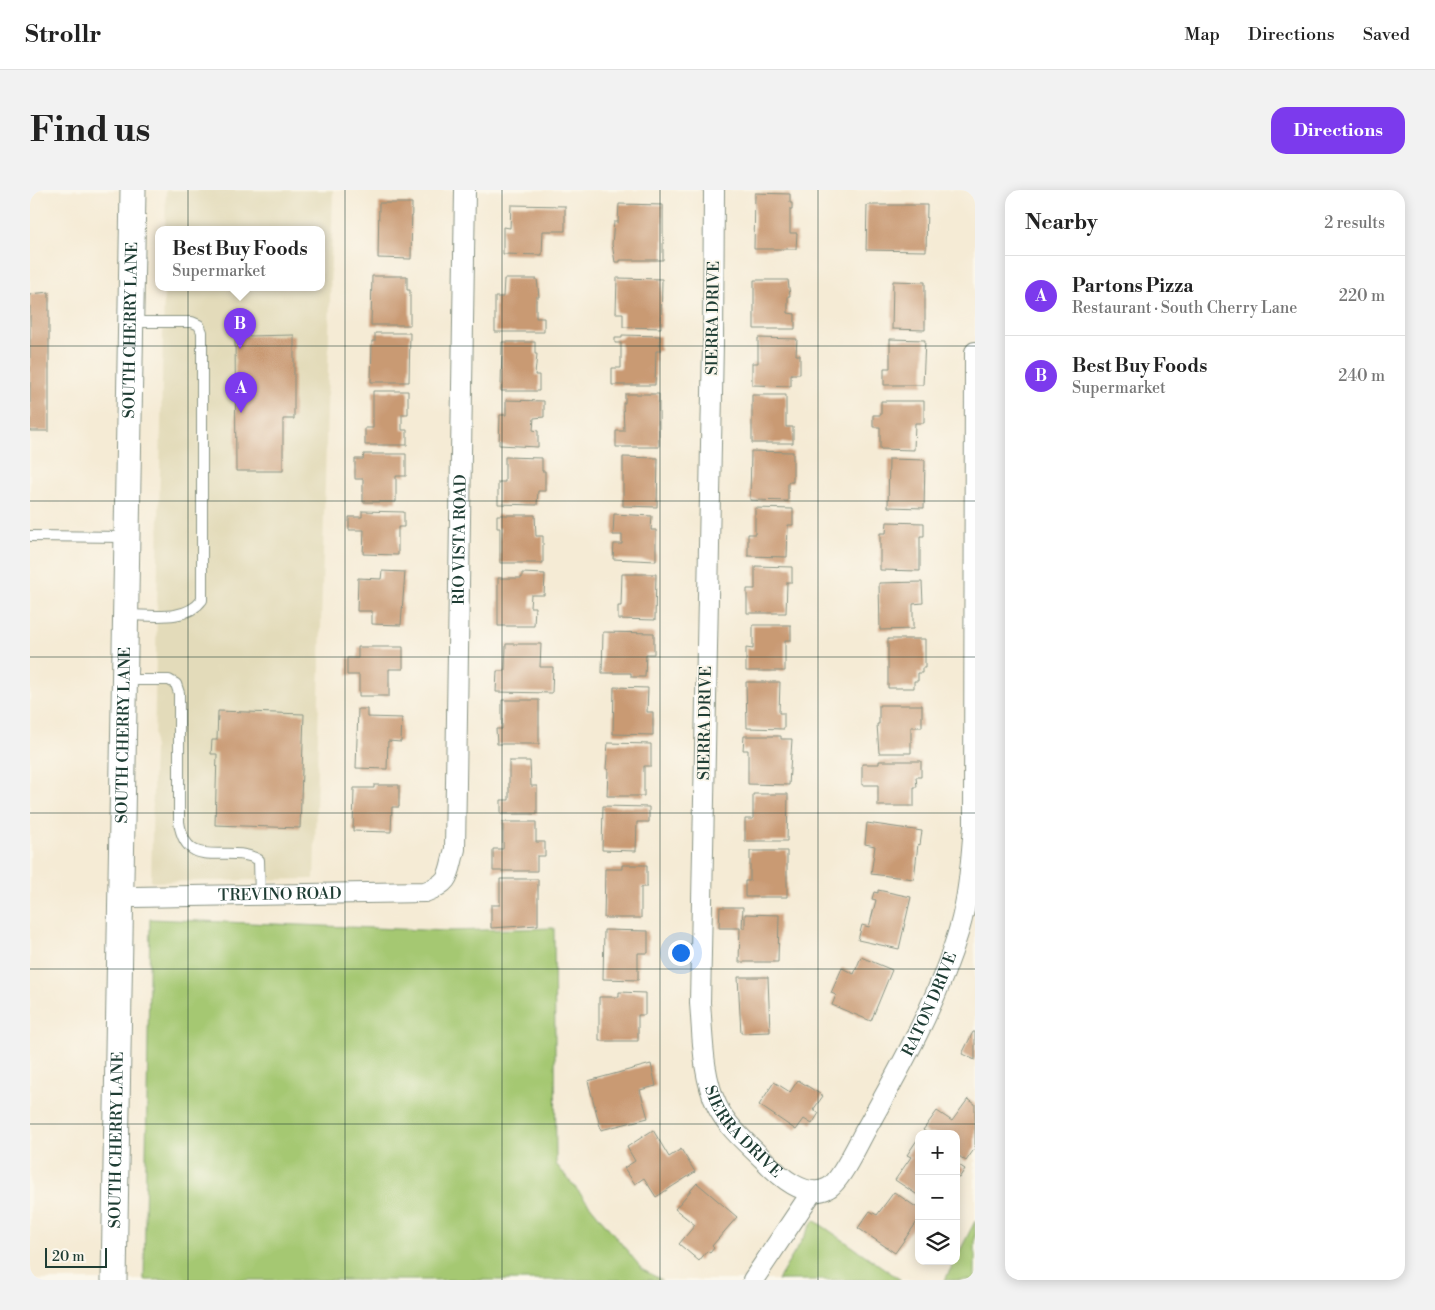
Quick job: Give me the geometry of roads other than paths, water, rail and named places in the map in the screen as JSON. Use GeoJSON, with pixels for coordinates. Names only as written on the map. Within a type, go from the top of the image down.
{"type":"FeatureCollection","features":[{"type":"Feature","properties":{"kind":"street","name":"SOUTH CHERRY LANE"},"geometry":{"type":"LineString","coordinates":[[114,1280],[119,895],[127,615],[133,190]]}},
{"type":"Feature","properties":{"kind":"street","name":"RIO VISTA ROAD"},"geometry":{"type":"LineString","coordinates":[[441,886],[447,879],[455,849],[465,190]]}},
{"type":"Feature","properties":{"kind":"street","name":"SIERRA DRIVE"},"geometry":{"type":"LineString","coordinates":[[714,190],[713,343],[700,1003],[706,1079],[717,1108],[732,1127],[769,1165],[797,1186],[821,1190]]}},
{"type":"Feature","properties":{"kind":"street","name":"RATON DRIVE"},"geometry":{"type":"LineString","coordinates":[[753,1280],[821,1190],[846,1165],[909,1052],[936,992],[959,930],[969,886],[974,816],[975,352]]}},
{"type":"Feature","properties":{"kind":"street","name":"TREVINO ROAD"},"geometry":{"type":"LineString","coordinates":[[119,895],[134,898],[425,892],[441,886]]}},
{"type":"Feature","properties":{"kind":"lane"},"geometry":{"type":"LineString","coordinates":[[127,615],[185,614],[196,609],[202,600],[202,332],[199,325],[192,322],[132,322]]}},
{"type":"Feature","properties":{"kind":"lane"},"geometry":{"type":"LineString","coordinates":[[30,536],[128,537]]}},
{"type":"Feature","properties":{"kind":"lane"},"geometry":{"type":"LineString","coordinates":[[125,680],[169,680],[176,684],[179,693],[179,822],[181,840],[195,852],[250,855],[259,860],[260,895]]}},
{"type":"Feature","properties":{"kind":"place","name":"Best Buy Foods"},"geometry":{"type":"Point","coordinates":[240,349]}},
{"type":"Feature","properties":{"kind":"place","name":"Partons Pizza"},"geometry":{"type":"Point","coordinates":[241,413]}}]}
